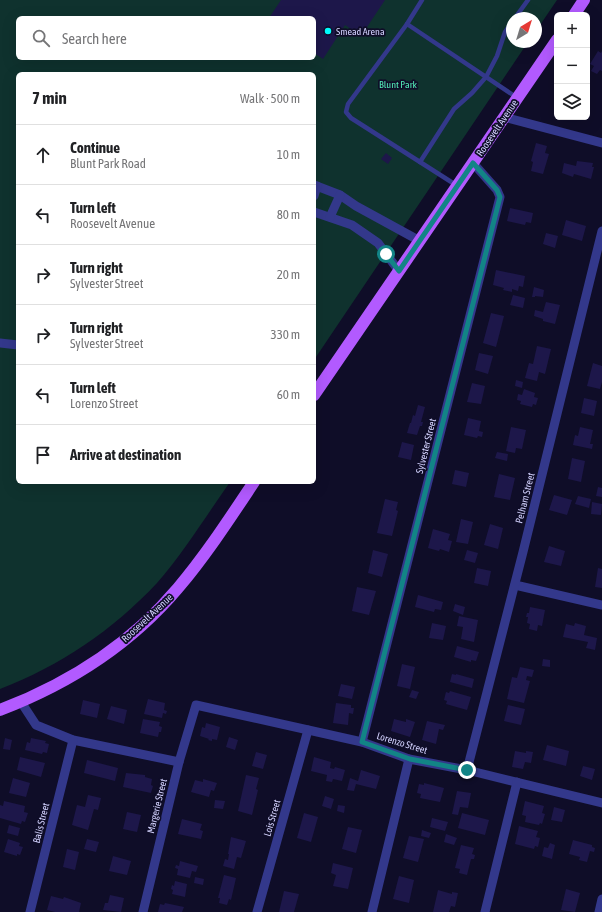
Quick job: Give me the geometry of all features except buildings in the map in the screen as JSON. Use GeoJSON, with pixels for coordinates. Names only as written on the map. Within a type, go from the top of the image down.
{"type":"FeatureCollection","features":[{"type":"Feature","properties":{"kind":"main road"},"geometry":{"type":"LineString","coordinates":[[576,12],[584,0]]}},
{"type":"Feature","properties":{"kind":"main road","name":"Roosevelt Avenue"},"geometry":{"type":"LineString","coordinates":[[316,392],[554,44]]}},
{"type":"Feature","properties":{"kind":"main road","name":"Roosevelt Avenue"},"geometry":{"type":"LineString","coordinates":[[0,710],[42,692],[78,672],[112,650],[143,625],[168,600],[189,575],[253,484]]}},
{"type":"Feature","properties":{"kind":"street"},"geometry":{"type":"LineString","coordinates":[[504,117],[602,143]]}},
{"type":"Feature","properties":{"kind":"street","name":"Sylvester Street"},"geometry":{"type":"LineString","coordinates":[[362,742],[500,197],[497,190],[473,163]]}},
{"type":"Feature","properties":{"kind":"street"},"geometry":{"type":"LineString","coordinates":[[316,185],[340,195],[356,206],[420,241]]}},
{"type":"Feature","properties":{"kind":"street"},"geometry":{"type":"LineString","coordinates":[[330,217],[340,195]]}},
{"type":"Feature","properties":{"kind":"street"},"geometry":{"type":"LineString","coordinates":[[316,213],[352,225],[378,243],[399,271]]}},
{"type":"Feature","properties":{"kind":"street","name":"Pelham Street"},"geometry":{"type":"LineString","coordinates":[[467,770],[515,585],[602,231]]}},
{"type":"Feature","properties":{"kind":"street"},"geometry":{"type":"LineString","coordinates":[[0,343],[16,345]]}},
{"type":"Feature","properties":{"kind":"street"},"geometry":{"type":"LineString","coordinates":[[515,585],[602,605]]}},
{"type":"Feature","properties":{"kind":"street"},"geometry":{"type":"LineString","coordinates":[[21,702],[36,725],[73,740],[179,762]]}},
{"type":"Feature","properties":{"kind":"street","name":"Lorenzo Street"},"geometry":{"type":"LineString","coordinates":[[196,705],[362,742],[410,759],[467,770],[602,803]]}},
{"type":"Feature","properties":{"kind":"street","name":"Margerie Street"},"geometry":{"type":"LineString","coordinates":[[143,912],[179,762],[196,705]]}},
{"type":"Feature","properties":{"kind":"street","name":"Lois Street"},"geometry":{"type":"LineString","coordinates":[[257,912],[308,730]]}},
{"type":"Feature","properties":{"kind":"street","name":"Balis Street"},"geometry":{"type":"LineString","coordinates":[[30,912],[73,740]]}},
{"type":"Feature","properties":{"kind":"street"},"geometry":{"type":"LineString","coordinates":[[372,912],[410,759]]}},
{"type":"Feature","properties":{"kind":"street"},"geometry":{"type":"LineString","coordinates":[[485,912],[517,782]]}},
{"type":"Feature","properties":{"kind":"street"},"geometry":{"type":"LineString","coordinates":[[599,912],[602,899]]}},
{"type":"Feature","properties":{"kind":"lane"},"geometry":{"type":"LineString","coordinates":[[422,0],[407,24],[348,104],[346,112],[351,118],[457,186]]}},
{"type":"Feature","properties":{"kind":"lane"},"geometry":{"type":"LineString","coordinates":[[519,12],[528,0]]}},
{"type":"Feature","properties":{"kind":"lane"},"geometry":{"type":"LineString","coordinates":[[407,24],[517,98]]}},
{"type":"Feature","properties":{"kind":"lane"},"geometry":{"type":"LineString","coordinates":[[420,162],[454,109],[472,93],[486,77],[497,56],[506,30]]}},
{"type":"Feature","properties":{"kind":"green space","name":"Blunt Park"},"geometry":{"type":"Polygon","coordinates":[[[0,0],[557,0],[542,22],[542,12],[506,12],[506,48],[524,48],[316,357],[316,72],[16,72],[16,484],[229,484],[186,546],[157,583],[104,631],[64,658],[0,689],[0,0]]]}},
{"type":"Feature","properties":{"kind":"place","name":"Smead Arena"},"geometry":{"type":"Point","coordinates":[328,31]}},
{"type":"Feature","properties":{"kind":"route"},"geometry":{"type":"LineString","coordinates":[[386,254],[399,271],[473,163],[497,190],[500,197],[362,742],[410,759],[467,770]]}}]}
